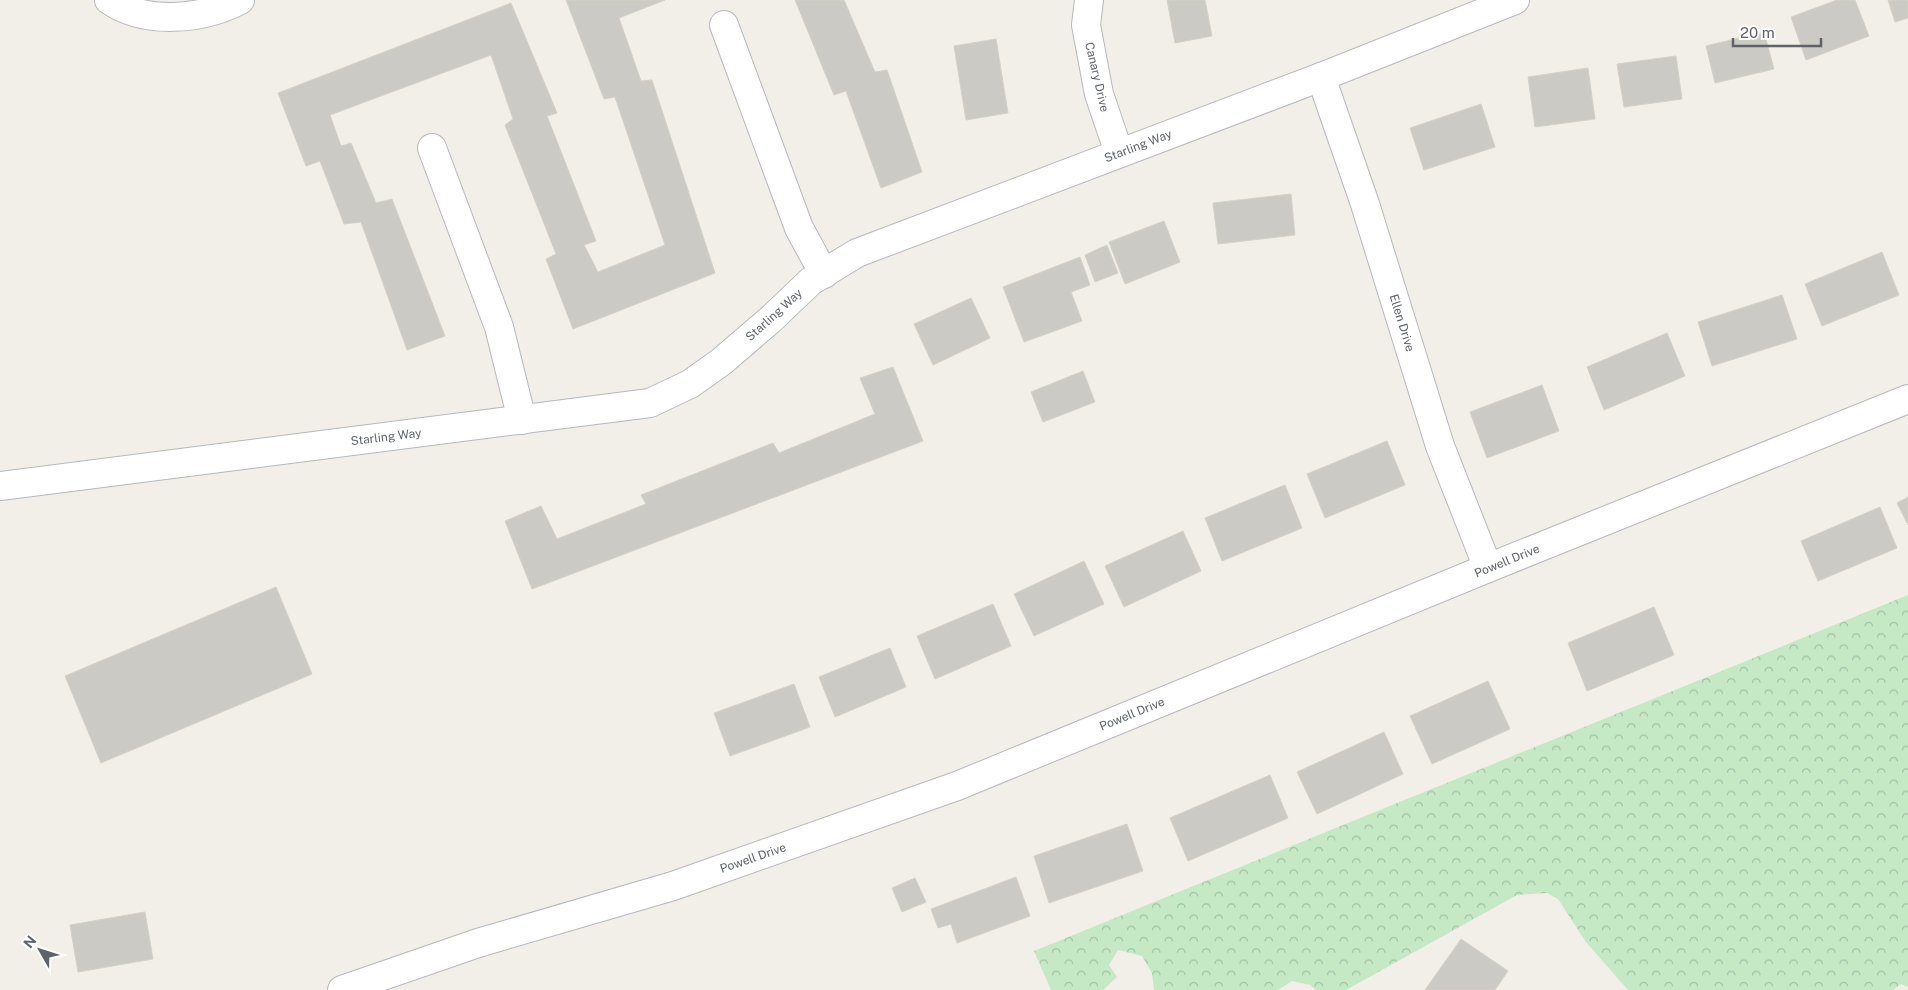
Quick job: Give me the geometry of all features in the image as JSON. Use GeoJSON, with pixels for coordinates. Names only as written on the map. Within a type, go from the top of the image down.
{"type":"FeatureCollection","features":[{"type":"Feature","properties":{"kind":"street"},"geometry":{"type":"LineString","coordinates":[[109,0],[136,13],[172,16],[206,13],[240,0]]}},
{"type":"Feature","properties":{"kind":"street","name":"Canary Drive"},"geometry":{"type":"LineString","coordinates":[[1089,0],[1086,25],[1099,94],[1119,153]]}},
{"type":"Feature","properties":{"kind":"street","name":"Starling Way"},"geometry":{"type":"LineString","coordinates":[[0,486],[650,403],[682,388],[721,362],[770,320],[811,281],[857,253],[1321,77],[1515,0]]}},
{"type":"Feature","properties":{"kind":"street"},"geometry":{"type":"LineString","coordinates":[[724,24],[799,228],[824,274]]}},
{"type":"Feature","properties":{"kind":"street","name":"Ellen Drive"},"geometry":{"type":"LineString","coordinates":[[1321,77],[1365,204],[1440,446],[1488,568]]}},
{"type":"Feature","properties":{"kind":"street"},"geometry":{"type":"LineString","coordinates":[[432,148],[499,327],[522,420]]}},
{"type":"Feature","properties":{"kind":"street","name":"Powell Drive"},"geometry":{"type":"LineString","coordinates":[[342,990],[478,943],[673,886],[957,786],[1488,568],[1908,399]]}},
{"type":"Feature","properties":{"kind":"green space"},"geometry":{"type":"Polygon","coordinates":[[[1908,595],[1908,987],[1901,984],[1893,990],[1628,990],[1586,942],[1558,899],[1547,893],[1517,895],[1346,990],[1316,990],[1310,985],[1292,981],[1278,990],[1154,990],[1152,973],[1142,956],[1118,950],[1109,965],[1117,977],[1103,990],[1051,990],[1034,951],[1908,595]]]}},
{"type":"Feature","properties":{"kind":"building"},"geometry":{"type":"Polygon","coordinates":[[[566,0],[665,0],[619,18],[641,81],[652,80],[715,273],[573,329],[546,259],[556,254],[505,125],[513,119],[491,55],[330,115],[341,146],[351,143],[376,203],[392,199],[445,336],[407,350],[361,222],[344,224],[320,161],[306,166],[278,93],[511,3],[557,113],[547,116],[596,241],[584,245],[598,272],[665,245],[615,97],[604,99],[566,0]]]}},
{"type":"Feature","properties":{"kind":"building"},"geometry":{"type":"Polygon","coordinates":[[[795,0],[844,0],[875,72],[887,70],[922,172],[881,188],[846,91],[834,95],[795,0]]]}},
{"type":"Feature","properties":{"kind":"building"},"geometry":{"type":"Polygon","coordinates":[[[1167,0],[1205,0],[1212,36],[1175,43],[1167,0]]]}},
{"type":"Feature","properties":{"kind":"building"},"geometry":{"type":"Polygon","coordinates":[[[1837,0],[1855,0],[1869,36],[1806,60],[1791,17],[1837,0]]]}},
{"type":"Feature","properties":{"kind":"building"},"geometry":{"type":"Polygon","coordinates":[[[1888,0],[1908,0],[1908,18],[1895,22],[1888,0]]]}},
{"type":"Feature","properties":{"kind":"building"},"geometry":{"type":"Polygon","coordinates":[[[1764,32],[1774,69],[1715,83],[1706,46],[1764,32]]]}},
{"type":"Feature","properties":{"kind":"building"},"geometry":{"type":"Polygon","coordinates":[[[996,39],[1008,113],[966,120],[954,46],[996,39]]]}},
{"type":"Feature","properties":{"kind":"building"},"geometry":{"type":"Polygon","coordinates":[[[1676,56],[1682,99],[1624,107],[1617,64],[1676,56]]]}},
{"type":"Feature","properties":{"kind":"building"},"geometry":{"type":"Polygon","coordinates":[[[1588,68],[1595,119],[1535,127],[1528,77],[1588,68]]]}},
{"type":"Feature","properties":{"kind":"building"},"geometry":{"type":"Polygon","coordinates":[[[1481,104],[1495,147],[1424,170],[1410,128],[1481,104]]]}},
{"type":"Feature","properties":{"kind":"building"},"geometry":{"type":"Polygon","coordinates":[[[1291,194],[1295,235],[1218,244],[1213,203],[1291,194]]]}},
{"type":"Feature","properties":{"kind":"building"},"geometry":{"type":"Polygon","coordinates":[[[1164,221],[1180,262],[1125,284],[1109,242],[1164,221]]]}},
{"type":"Feature","properties":{"kind":"building"},"geometry":{"type":"Polygon","coordinates":[[[1107,245],[1118,273],[1095,282],[1085,255],[1107,245]]]}},
{"type":"Feature","properties":{"kind":"building"},"geometry":{"type":"Polygon","coordinates":[[[1882,252],[1899,295],[1822,326],[1805,284],[1882,252]]]}},
{"type":"Feature","properties":{"kind":"building"},"geometry":{"type":"Polygon","coordinates":[[[1080,257],[1090,285],[1071,292],[1082,321],[1024,342],[1003,287],[1080,257]]]}},
{"type":"Feature","properties":{"kind":"building"},"geometry":{"type":"Polygon","coordinates":[[[1782,295],[1797,339],[1712,366],[1698,322],[1782,295]]]}},
{"type":"Feature","properties":{"kind":"building"},"geometry":{"type":"Polygon","coordinates":[[[971,298],[990,338],[933,365],[914,324],[971,298]]]}},
{"type":"Feature","properties":{"kind":"building"},"geometry":{"type":"Polygon","coordinates":[[[1667,333],[1685,376],[1604,410],[1587,367],[1667,333]]]}},
{"type":"Feature","properties":{"kind":"building"},"geometry":{"type":"Polygon","coordinates":[[[893,367],[923,441],[532,589],[505,521],[541,506],[557,539],[646,504],[641,495],[773,443],[779,453],[875,414],[860,378],[893,367]]]}},
{"type":"Feature","properties":{"kind":"building"},"geometry":{"type":"Polygon","coordinates":[[[1083,371],[1095,402],[1043,422],[1031,392],[1083,371]]]}},
{"type":"Feature","properties":{"kind":"building"},"geometry":{"type":"Polygon","coordinates":[[[1542,385],[1559,431],[1487,458],[1470,412],[1542,385]]]}},
{"type":"Feature","properties":{"kind":"building"},"geometry":{"type":"Polygon","coordinates":[[[1387,441],[1405,485],[1325,518],[1307,474],[1387,441]]]}},
{"type":"Feature","properties":{"kind":"building"},"geometry":{"type":"Polygon","coordinates":[[[1285,485],[1302,528],[1222,561],[1205,518],[1285,485]]]}},
{"type":"Feature","properties":{"kind":"building"},"geometry":{"type":"Polygon","coordinates":[[[1908,497],[1908,525],[1897,503],[1908,497]]]}},
{"type":"Feature","properties":{"kind":"building"},"geometry":{"type":"Polygon","coordinates":[[[1880,507],[1897,548],[1818,581],[1801,541],[1880,507]]]}},
{"type":"Feature","properties":{"kind":"building"},"geometry":{"type":"Polygon","coordinates":[[[1183,531],[1201,571],[1124,607],[1105,566],[1183,531]]]}},
{"type":"Feature","properties":{"kind":"building"},"geometry":{"type":"Polygon","coordinates":[[[1084,561],[1104,604],[1034,636],[1014,594],[1084,561]]]}},
{"type":"Feature","properties":{"kind":"building"},"geometry":{"type":"Polygon","coordinates":[[[276,587],[312,674],[101,763],[65,676],[276,587]]]}},
{"type":"Feature","properties":{"kind":"building"},"geometry":{"type":"Polygon","coordinates":[[[993,604],[1011,646],[935,679],[917,636],[993,604]]]}},
{"type":"Feature","properties":{"kind":"building"},"geometry":{"type":"Polygon","coordinates":[[[1654,607],[1674,655],[1587,691],[1568,643],[1654,607]]]}},
{"type":"Feature","properties":{"kind":"building"},"geometry":{"type":"Polygon","coordinates":[[[890,648],[906,687],[835,717],[819,677],[890,648]]]}},
{"type":"Feature","properties":{"kind":"building"},"geometry":{"type":"Polygon","coordinates":[[[1488,681],[1510,729],[1432,764],[1410,716],[1488,681]]]}},
{"type":"Feature","properties":{"kind":"building"},"geometry":{"type":"Polygon","coordinates":[[[794,684],[810,727],[730,756],[714,713],[794,684]]]}},
{"type":"Feature","properties":{"kind":"building"},"geometry":{"type":"Polygon","coordinates":[[[1384,732],[1403,774],[1317,814],[1297,772],[1384,732]]]}},
{"type":"Feature","properties":{"kind":"building"},"geometry":{"type":"Polygon","coordinates":[[[1270,775],[1288,818],[1188,861],[1170,818],[1270,775]]]}},
{"type":"Feature","properties":{"kind":"building"},"geometry":{"type":"Polygon","coordinates":[[[1127,824],[1143,871],[1049,903],[1034,856],[1127,824]]]}},
{"type":"Feature","properties":{"kind":"building"},"geometry":{"type":"Polygon","coordinates":[[[1016,877],[1030,916],[957,943],[951,924],[938,928],[931,909],[1016,877]]]}},
{"type":"Feature","properties":{"kind":"building"},"geometry":{"type":"Polygon","coordinates":[[[915,878],[926,902],[902,912],[892,888],[915,878]]]}},
{"type":"Feature","properties":{"kind":"building"},"geometry":{"type":"Polygon","coordinates":[[[145,912],[153,959],[78,972],[70,925],[145,912]]]}},
{"type":"Feature","properties":{"kind":"building"},"geometry":{"type":"Polygon","coordinates":[[[1461,939],[1508,971],[1495,990],[1425,990],[1461,939]]]}}]}
